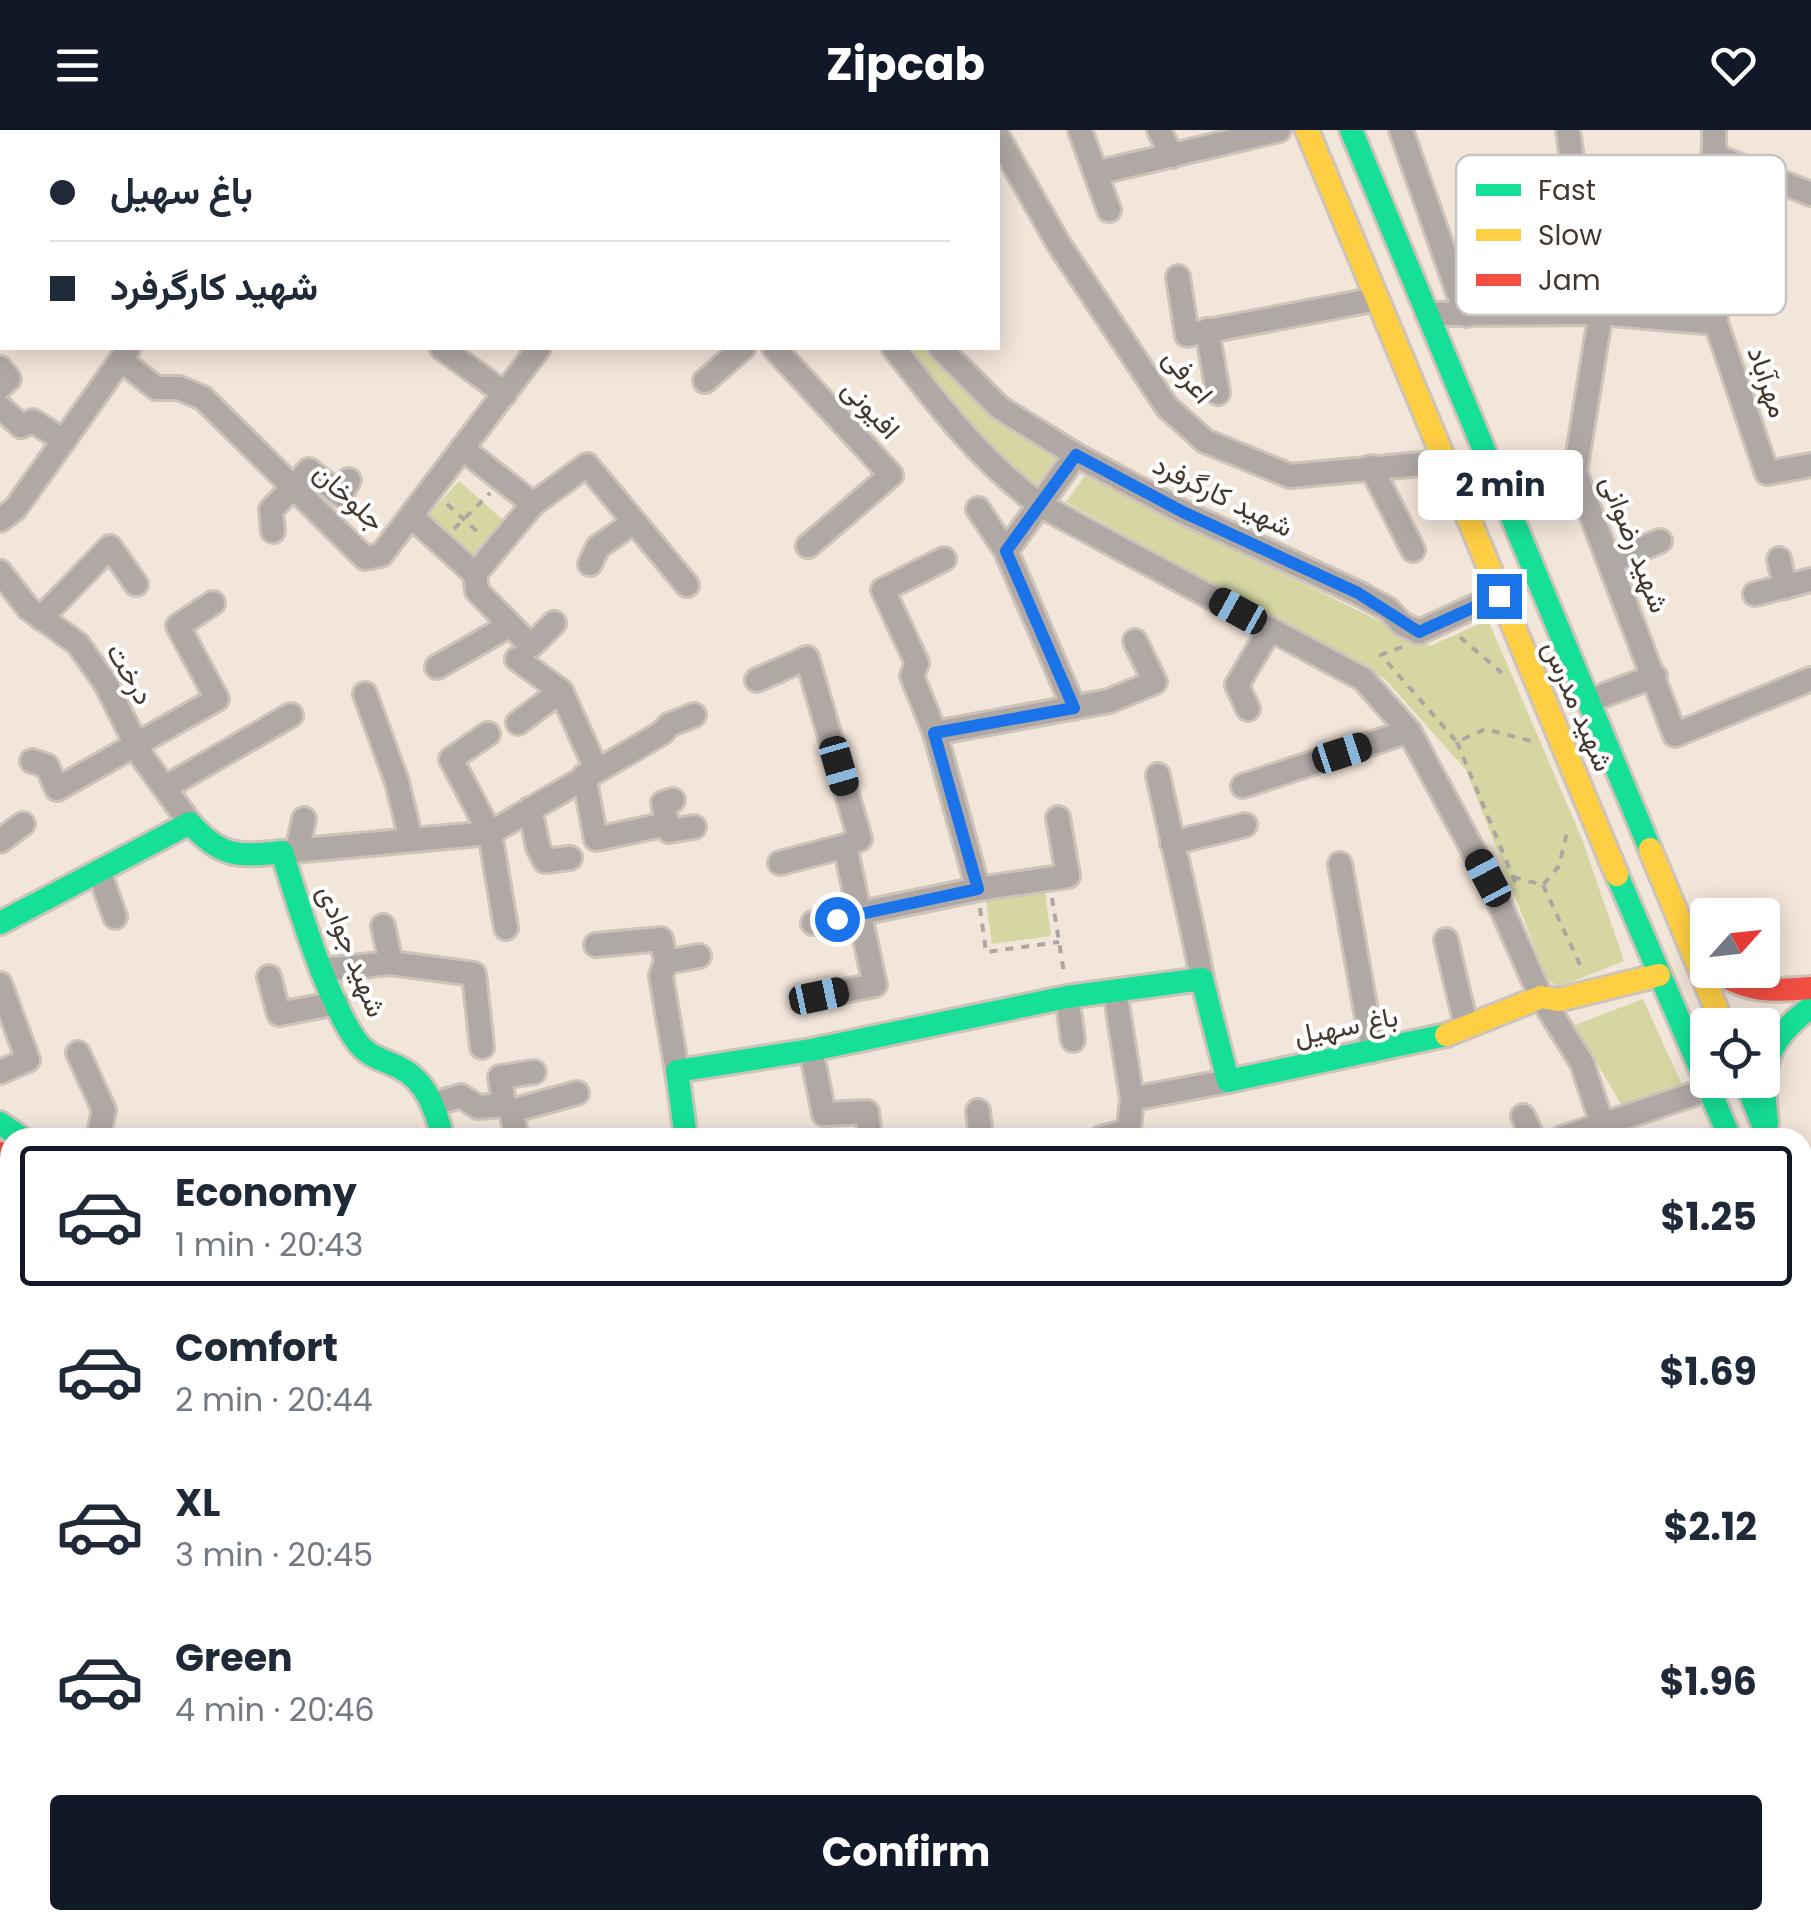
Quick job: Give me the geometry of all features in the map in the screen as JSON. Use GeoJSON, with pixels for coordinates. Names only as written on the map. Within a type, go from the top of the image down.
{"type":"FeatureCollection","features":[{"type":"Feature","properties":{"kind":"main road","name":"شهید مدرس"},"geometry":{"type":"LineString","coordinates":[[1307,130],[1690,1046]]}},
{"type":"Feature","properties":{"kind":"main road","name":"شهید مدرس"},"geometry":{"type":"LineString","coordinates":[[1351,130],[1591,700],[1715,1008]]}},
{"type":"Feature","properties":{"kind":"main road"},"geometry":{"type":"LineString","coordinates":[[3,916],[190,823],[221,853],[239,857],[290,852]]}},
{"type":"Feature","properties":{"kind":"main road","name":"شهید جوادی"},"geometry":{"type":"LineString","coordinates":[[290,852],[322,970],[362,1050],[397,1066],[422,1085],[440,1128]]}},
{"type":"Feature","properties":{"kind":"main road"},"geometry":{"type":"LineString","coordinates":[[1677,914],[1690,932]]}},
{"type":"Feature","properties":{"kind":"main road","name":"باغ سهیل"},"geometry":{"type":"LineString","coordinates":[[1228,1081],[1439,1038],[1541,997],[1558,1000],[1659,975]]}},
{"type":"Feature","properties":{"kind":"main road"},"geometry":{"type":"LineString","coordinates":[[685,1128],[677,1071],[811,1050],[1068,998],[1202,979],[1228,1081]]}},
{"type":"Feature","properties":{"kind":"main road"},"geometry":{"type":"LineString","coordinates":[[1740,988],[1766,1008]]}},
{"type":"Feature","properties":{"kind":"main road"},"geometry":{"type":"LineString","coordinates":[[1778,1008],[1811,988]]}},
{"type":"Feature","properties":{"kind":"main road"},"geometry":{"type":"LineString","coordinates":[[1780,1011],[1811,1007]]}},
{"type":"Feature","properties":{"kind":"main road","name":"شهید مدرس"},"geometry":{"type":"LineString","coordinates":[[1713,1098],[1726,1128]]}},
{"type":"Feature","properties":{"kind":"main road"},"geometry":{"type":"LineString","coordinates":[[1752,1098],[1764,1128]]}},
{"type":"Feature","properties":{"kind":"main road"},"geometry":{"type":"LineString","coordinates":[[1763,1098],[1767,1128]]}},
{"type":"Feature","properties":{"kind":"street"},"geometry":{"type":"LineString","coordinates":[[1080,130],[1109,210]]}},
{"type":"Feature","properties":{"kind":"street"},"geometry":{"type":"LineString","coordinates":[[1159,130],[1172,156]]}},
{"type":"Feature","properties":{"kind":"street"},"geometry":{"type":"LineString","coordinates":[[1096,172],[1279,130]]}},
{"type":"Feature","properties":{"kind":"street"},"geometry":{"type":"LineString","coordinates":[[1402,130],[1456,286]]}},
{"type":"Feature","properties":{"kind":"street"},"geometry":{"type":"LineString","coordinates":[[1568,130],[1572,155]]}},
{"type":"Feature","properties":{"kind":"street","name":"مهرآباد"},"geometry":{"type":"LineString","coordinates":[[1714,130],[1714,155]]}},
{"type":"Feature","properties":{"kind":"street","name":"اعرفی"},"geometry":{"type":"LineString","coordinates":[[1000,142],[1058,243],[1167,407],[1205,440],[1290,476],[1444,462]]}},
{"type":"Feature","properties":{"kind":"street"},"geometry":{"type":"LineString","coordinates":[[1786,183],[1811,193]]}},
{"type":"Feature","properties":{"kind":"street"},"geometry":{"type":"LineString","coordinates":[[1178,277],[1187,335],[1377,299]]}},
{"type":"Feature","properties":{"kind":"street"},"geometry":{"type":"LineString","coordinates":[[1426,314],[1456,315]]}},
{"type":"Feature","properties":{"kind":"street","name":"شهید رضوانی"},"geometry":{"type":"LineString","coordinates":[[1601,315],[1574,472],[1675,735],[1811,680]]}},
{"type":"Feature","properties":{"kind":"street"},"geometry":{"type":"LineString","coordinates":[[1624,315],[1716,323]]}},
{"type":"Feature","properties":{"kind":"street","name":"مهرآباد"},"geometry":{"type":"LineString","coordinates":[[1716,315],[1767,473],[1811,465]]}},
{"type":"Feature","properties":{"kind":"street"},"geometry":{"type":"LineString","coordinates":[[1207,330],[1218,393]]}},
{"type":"Feature","properties":{"kind":"street"},"geometry":{"type":"LineString","coordinates":[[445,350],[505,394]]}},
{"type":"Feature","properties":{"kind":"street","name":"جلوخان"},"geometry":{"type":"LineString","coordinates":[[126,354],[156,388],[179,388],[203,398],[365,558],[381,554],[538,350]]}},
{"type":"Feature","properties":{"kind":"street"},"geometry":{"type":"LineString","coordinates":[[704,380],[741,350]]}},
{"type":"Feature","properties":{"kind":"street","name":"افیونی"},"geometry":{"type":"LineString","coordinates":[[776,350],[890,475],[808,546]]}},
{"type":"Feature","properties":{"kind":"street"},"geometry":{"type":"LineString","coordinates":[[896,350],[960,434],[1005,479],[1040,505],[1363,679],[1409,732],[1488,878],[1541,997],[1582,1063],[1602,1124]]}},
{"type":"Feature","properties":{"kind":"street","name":"شهید کارگرفرد"},"geometry":{"type":"LineString","coordinates":[[942,350],[1000,408],[1076,455],[1183,512],[1358,593],[1419,632],[1499,596]]}},
{"type":"Feature","properties":{"kind":"street"},"geometry":{"type":"LineString","coordinates":[[0,520],[15,508],[126,354]]}},
{"type":"Feature","properties":{"kind":"street"},"geometry":{"type":"LineString","coordinates":[[0,368],[9,378],[0,387]]}},
{"type":"Feature","properties":{"kind":"street"},"geometry":{"type":"LineString","coordinates":[[0,407],[20,426],[33,421],[64,442]]}},
{"type":"Feature","properties":{"kind":"street"},"geometry":{"type":"LineString","coordinates":[[462,448],[533,504]]}},
{"type":"Feature","properties":{"kind":"street"},"geometry":{"type":"LineString","coordinates":[[1006,551],[1076,455]]}},
{"type":"Feature","properties":{"kind":"street"},"geometry":{"type":"LineString","coordinates":[[475,574],[533,504],[586,465],[687,585]]}},
{"type":"Feature","properties":{"kind":"street"},"geometry":{"type":"LineString","coordinates":[[1371,467],[1413,550]]}},
{"type":"Feature","properties":{"kind":"street"},"geometry":{"type":"LineString","coordinates":[[273,530],[272,510],[310,470],[341,495],[349,480]]}},
{"type":"Feature","properties":{"kind":"street"},"geometry":{"type":"LineString","coordinates":[[1496,482],[1574,472]]}},
{"type":"Feature","properties":{"kind":"street"},"geometry":{"type":"LineString","coordinates":[[978,510],[1006,551],[1074,708]]}},
{"type":"Feature","properties":{"kind":"street"},"geometry":{"type":"LineString","coordinates":[[412,516],[475,574],[477,591],[511,616],[531,646],[554,623]]}},
{"type":"Feature","properties":{"kind":"street"},"geometry":{"type":"LineString","coordinates":[[590,564],[598,548],[634,522]]}},
{"type":"Feature","properties":{"kind":"street"},"geometry":{"type":"LineString","coordinates":[[1610,562],[1660,542]]}},
{"type":"Feature","properties":{"kind":"street"},"geometry":{"type":"LineString","coordinates":[[41,618],[110,547],[136,584]]}},
{"type":"Feature","properties":{"kind":"street"},"geometry":{"type":"LineString","coordinates":[[944,559],[882,590],[917,663],[912,676],[934,733],[978,889]]}},
{"type":"Feature","properties":{"kind":"street"},"geometry":{"type":"LineString","coordinates":[[1778,560],[1785,586]]}},
{"type":"Feature","properties":{"kind":"street","name":"درخت"},"geometry":{"type":"LineString","coordinates":[[0,572],[28,608],[78,644],[106,684],[136,746],[190,823]]}},
{"type":"Feature","properties":{"kind":"street"},"geometry":{"type":"LineString","coordinates":[[1755,594],[1811,580]]}},
{"type":"Feature","properties":{"kind":"street"},"geometry":{"type":"LineString","coordinates":[[32,760],[47,766],[58,790],[217,700],[178,626],[213,602]]}},
{"type":"Feature","properties":{"kind":"street"},"geometry":{"type":"LineString","coordinates":[[437,667],[511,616]]}},
{"type":"Feature","properties":{"kind":"street"},"geometry":{"type":"LineString","coordinates":[[1248,709],[1237,685],[1270,628]]}},
{"type":"Feature","properties":{"kind":"street"},"geometry":{"type":"LineString","coordinates":[[934,733],[1109,701],[1155,682],[1135,640]]}},
{"type":"Feature","properties":{"kind":"street"},"geometry":{"type":"LineString","coordinates":[[757,680],[807,658],[860,838],[845,846],[780,863]]}},
{"type":"Feature","properties":{"kind":"street"},"geometry":{"type":"LineString","coordinates":[[517,659],[561,691],[590,773],[596,839],[666,824]]}},
{"type":"Feature","properties":{"kind":"street"},"geometry":{"type":"LineString","coordinates":[[1591,700],[1655,676]]}},
{"type":"Feature","properties":{"kind":"street"},"geometry":{"type":"LineString","coordinates":[[518,723],[561,691]]}},
{"type":"Feature","properties":{"kind":"street"},"geometry":{"type":"LineString","coordinates":[[365,694],[397,782],[410,840]]}},
{"type":"Feature","properties":{"kind":"street"},"geometry":{"type":"LineString","coordinates":[[166,787],[291,715]]}},
{"type":"Feature","properties":{"kind":"street"},"geometry":{"type":"LineString","coordinates":[[304,819],[290,852],[490,833],[662,733],[668,725],[694,715]]}},
{"type":"Feature","properties":{"kind":"street"},"geometry":{"type":"LineString","coordinates":[[1243,786],[1409,732]]}},
{"type":"Feature","properties":{"kind":"street"},"geometry":{"type":"LineString","coordinates":[[488,734],[451,760],[490,833],[506,928]]}},
{"type":"Feature","properties":{"kind":"street"},"geometry":{"type":"LineString","coordinates":[[1158,775],[1202,979]]}},
{"type":"Feature","properties":{"kind":"street"},"geometry":{"type":"LineString","coordinates":[[674,800],[664,804],[669,831],[694,827]]}},
{"type":"Feature","properties":{"kind":"street"},"geometry":{"type":"LineString","coordinates":[[530,809],[545,861],[570,858]]}},
{"type":"Feature","properties":{"kind":"street"},"geometry":{"type":"LineString","coordinates":[[813,923],[978,889],[1068,876],[1058,818]]}},
{"type":"Feature","properties":{"kind":"street"},"geometry":{"type":"LineString","coordinates":[[0,841],[23,824]]}},
{"type":"Feature","properties":{"kind":"street"},"geometry":{"type":"LineString","coordinates":[[1172,843],[1245,825]]}},
{"type":"Feature","properties":{"kind":"street"},"geometry":{"type":"LineString","coordinates":[[819,996],[875,985],[845,846]]}},
{"type":"Feature","properties":{"kind":"street"},"geometry":{"type":"LineString","coordinates":[[1340,864],[1374,1051]]}},
{"type":"Feature","properties":{"kind":"street"},"geometry":{"type":"LineString","coordinates":[[99,871],[115,918]]}},
{"type":"Feature","properties":{"kind":"street"},"geometry":{"type":"LineString","coordinates":[[383,926],[391,963]]}},
{"type":"Feature","properties":{"kind":"street"},"geometry":{"type":"LineString","coordinates":[[596,945],[660,939],[655,974],[677,1071]]}},
{"type":"Feature","properties":{"kind":"street"},"geometry":{"type":"LineString","coordinates":[[1446,940],[1466,1025]]}},
{"type":"Feature","properties":{"kind":"street"},"geometry":{"type":"LineString","coordinates":[[655,974],[699,956]]}},
{"type":"Feature","properties":{"kind":"street"},"geometry":{"type":"LineString","coordinates":[[322,970],[391,963],[474,974],[482,1047]]}},
{"type":"Feature","properties":{"kind":"street"},"geometry":{"type":"LineString","coordinates":[[269,978],[279,1014],[338,1003]]}},
{"type":"Feature","properties":{"kind":"street"},"geometry":{"type":"LineString","coordinates":[[0,984],[28,1060],[0,1072]]}},
{"type":"Feature","properties":{"kind":"street"},"geometry":{"type":"LineString","coordinates":[[1115,991],[1132,1100],[1128,1128]]}},
{"type":"Feature","properties":{"kind":"street"},"geometry":{"type":"LineString","coordinates":[[1068,998],[1073,1040]]}},
{"type":"Feature","properties":{"kind":"street"},"geometry":{"type":"LineString","coordinates":[[811,1050],[824,1114],[866,1112],[868,1128]]}},
{"type":"Feature","properties":{"kind":"street"},"geometry":{"type":"LineString","coordinates":[[78,1052],[104,1110],[100,1128]]}},
{"type":"Feature","properties":{"kind":"street"},"geometry":{"type":"LineString","coordinates":[[514,1128],[500,1077],[534,1072]]}},
{"type":"Feature","properties":{"kind":"street"},"geometry":{"type":"LineString","coordinates":[[1132,1100],[1228,1081]]}},
{"type":"Feature","properties":{"kind":"street"},"geometry":{"type":"LineString","coordinates":[[432,1104],[461,1096],[478,1107],[507,1108],[577,1094]]}},
{"type":"Feature","properties":{"kind":"street"},"geometry":{"type":"LineString","coordinates":[[1591,1128],[1690,1095]]}},
{"type":"Feature","properties":{"kind":"street"},"geometry":{"type":"LineString","coordinates":[[978,1111],[980,1128]]}},
{"type":"Feature","properties":{"kind":"street"},"geometry":{"type":"LineString","coordinates":[[1522,1116],[1529,1128]]}},
{"type":"Feature","properties":{"kind":"path"},"geometry":{"type":"LineString","coordinates":[[441,544],[503,480]]}},
{"type":"Feature","properties":{"kind":"path"},"geometry":{"type":"LineString","coordinates":[[432,490],[496,548]]}},
{"type":"Feature","properties":{"kind":"path"},"geometry":{"type":"LineString","coordinates":[[1450,629],[1508,679]]}},
{"type":"Feature","properties":{"kind":"path"},"geometry":{"type":"LineString","coordinates":[[1416,642],[1382,655],[1457,742],[1520,894]]}},
{"type":"Feature","properties":{"kind":"path"},"geometry":{"type":"LineString","coordinates":[[1457,742],[1485,729],[1531,741],[1526,725]]}},
{"type":"Feature","properties":{"kind":"path"},"geometry":{"type":"LineString","coordinates":[[1544,885],[1559,866],[1568,827],[1576,843]]}},
{"type":"Feature","properties":{"kind":"path"},"geometry":{"type":"LineString","coordinates":[[1513,877],[1544,885]]}},
{"type":"Feature","properties":{"kind":"path"},"geometry":{"type":"LineString","coordinates":[[1049,879],[1068,998]]}},
{"type":"Feature","properties":{"kind":"path"},"geometry":{"type":"LineString","coordinates":[[1544,885],[1583,970],[1569,975]]}},
{"type":"Feature","properties":{"kind":"path"},"geometry":{"type":"LineString","coordinates":[[978,889],[986,952],[1059,942]]}},
{"type":"Feature","properties":{"kind":"green space"},"geometry":{"type":"Polygon","coordinates":[[[905,350],[932,350],[990,408],[1056,459],[1034,488],[945,402],[905,350]]]}},
{"type":"Feature","properties":{"kind":"green space"},"geometry":{"type":"Polygon","coordinates":[[[1085,476],[1430,646],[1488,620],[1582,839],[1624,961],[1559,987],[1547,979],[1466,770],[1385,679],[1066,502],[1085,476]]]}},
{"type":"Feature","properties":{"kind":"green space"},"geometry":{"type":"Polygon","coordinates":[[[459,481],[503,520],[470,557],[427,517],[459,481]]]}},
{"type":"Feature","properties":{"kind":"green space"},"geometry":{"type":"Polygon","coordinates":[[[1045,892],[1051,936],[992,944],[986,900],[1045,892]]]}},
{"type":"Feature","properties":{"kind":"green space"},"geometry":{"type":"Polygon","coordinates":[[[1643,999],[1683,1087],[1623,1108],[1575,1025],[1643,999]]]}},
{"type":"Feature","properties":{"kind":"traffic: fast"},"geometry":{"type":"LineString","coordinates":[[1351,130],[1650,849]]}},
{"type":"Feature","properties":{"kind":"traffic: fast"},"geometry":{"type":"LineString","coordinates":[[0,923],[190,823],[211,843],[231,852],[282,852],[313,949],[344,1020],[365,1050],[417,1081],[433,1107],[440,1128]]}},
{"type":"Feature","properties":{"kind":"traffic: fast"},"geometry":{"type":"LineString","coordinates":[[1617,875],[1726,1128]]}},
{"type":"Feature","properties":{"kind":"traffic: fast"},"geometry":{"type":"LineString","coordinates":[[685,1128],[677,1071],[811,1050],[1067,997],[1202,979],[1228,1081],[1446,1035]]}},
{"type":"Feature","properties":{"kind":"traffic: fast"},"geometry":{"type":"LineString","coordinates":[[1767,1123],[1765,1086],[1769,1057],[1783,1032],[1811,1007]]}},
{"type":"Feature","properties":{"kind":"traffic: fast"},"geometry":{"type":"LineString","coordinates":[[1752,1098],[1764,1128]]}},
{"type":"Feature","properties":{"kind":"traffic: fast"},"geometry":{"type":"LineString","coordinates":[[0,1123],[7,1128]]}},
{"type":"Feature","properties":{"kind":"traffic: slow"},"geometry":{"type":"LineString","coordinates":[[1307,130],[1617,875]]}},
{"type":"Feature","properties":{"kind":"traffic: slow"},"geometry":{"type":"LineString","coordinates":[[1650,849],[1716,1008]]}},
{"type":"Feature","properties":{"kind":"traffic: slow"},"geometry":{"type":"LineString","coordinates":[[1446,1035],[1541,997],[1558,1000],[1659,975]]}},
{"type":"Feature","properties":{"kind":"traffic: jam"},"geometry":{"type":"LineString","coordinates":[[1758,988],[1811,988]]}},
{"type":"Feature","properties":{"kind":"route"},"geometry":{"type":"LineString","coordinates":[[837,919],[978,889],[934,733],[1074,708],[1006,551],[1076,455],[1183,512],[1358,593],[1419,632],[1499,596]]}}]}
